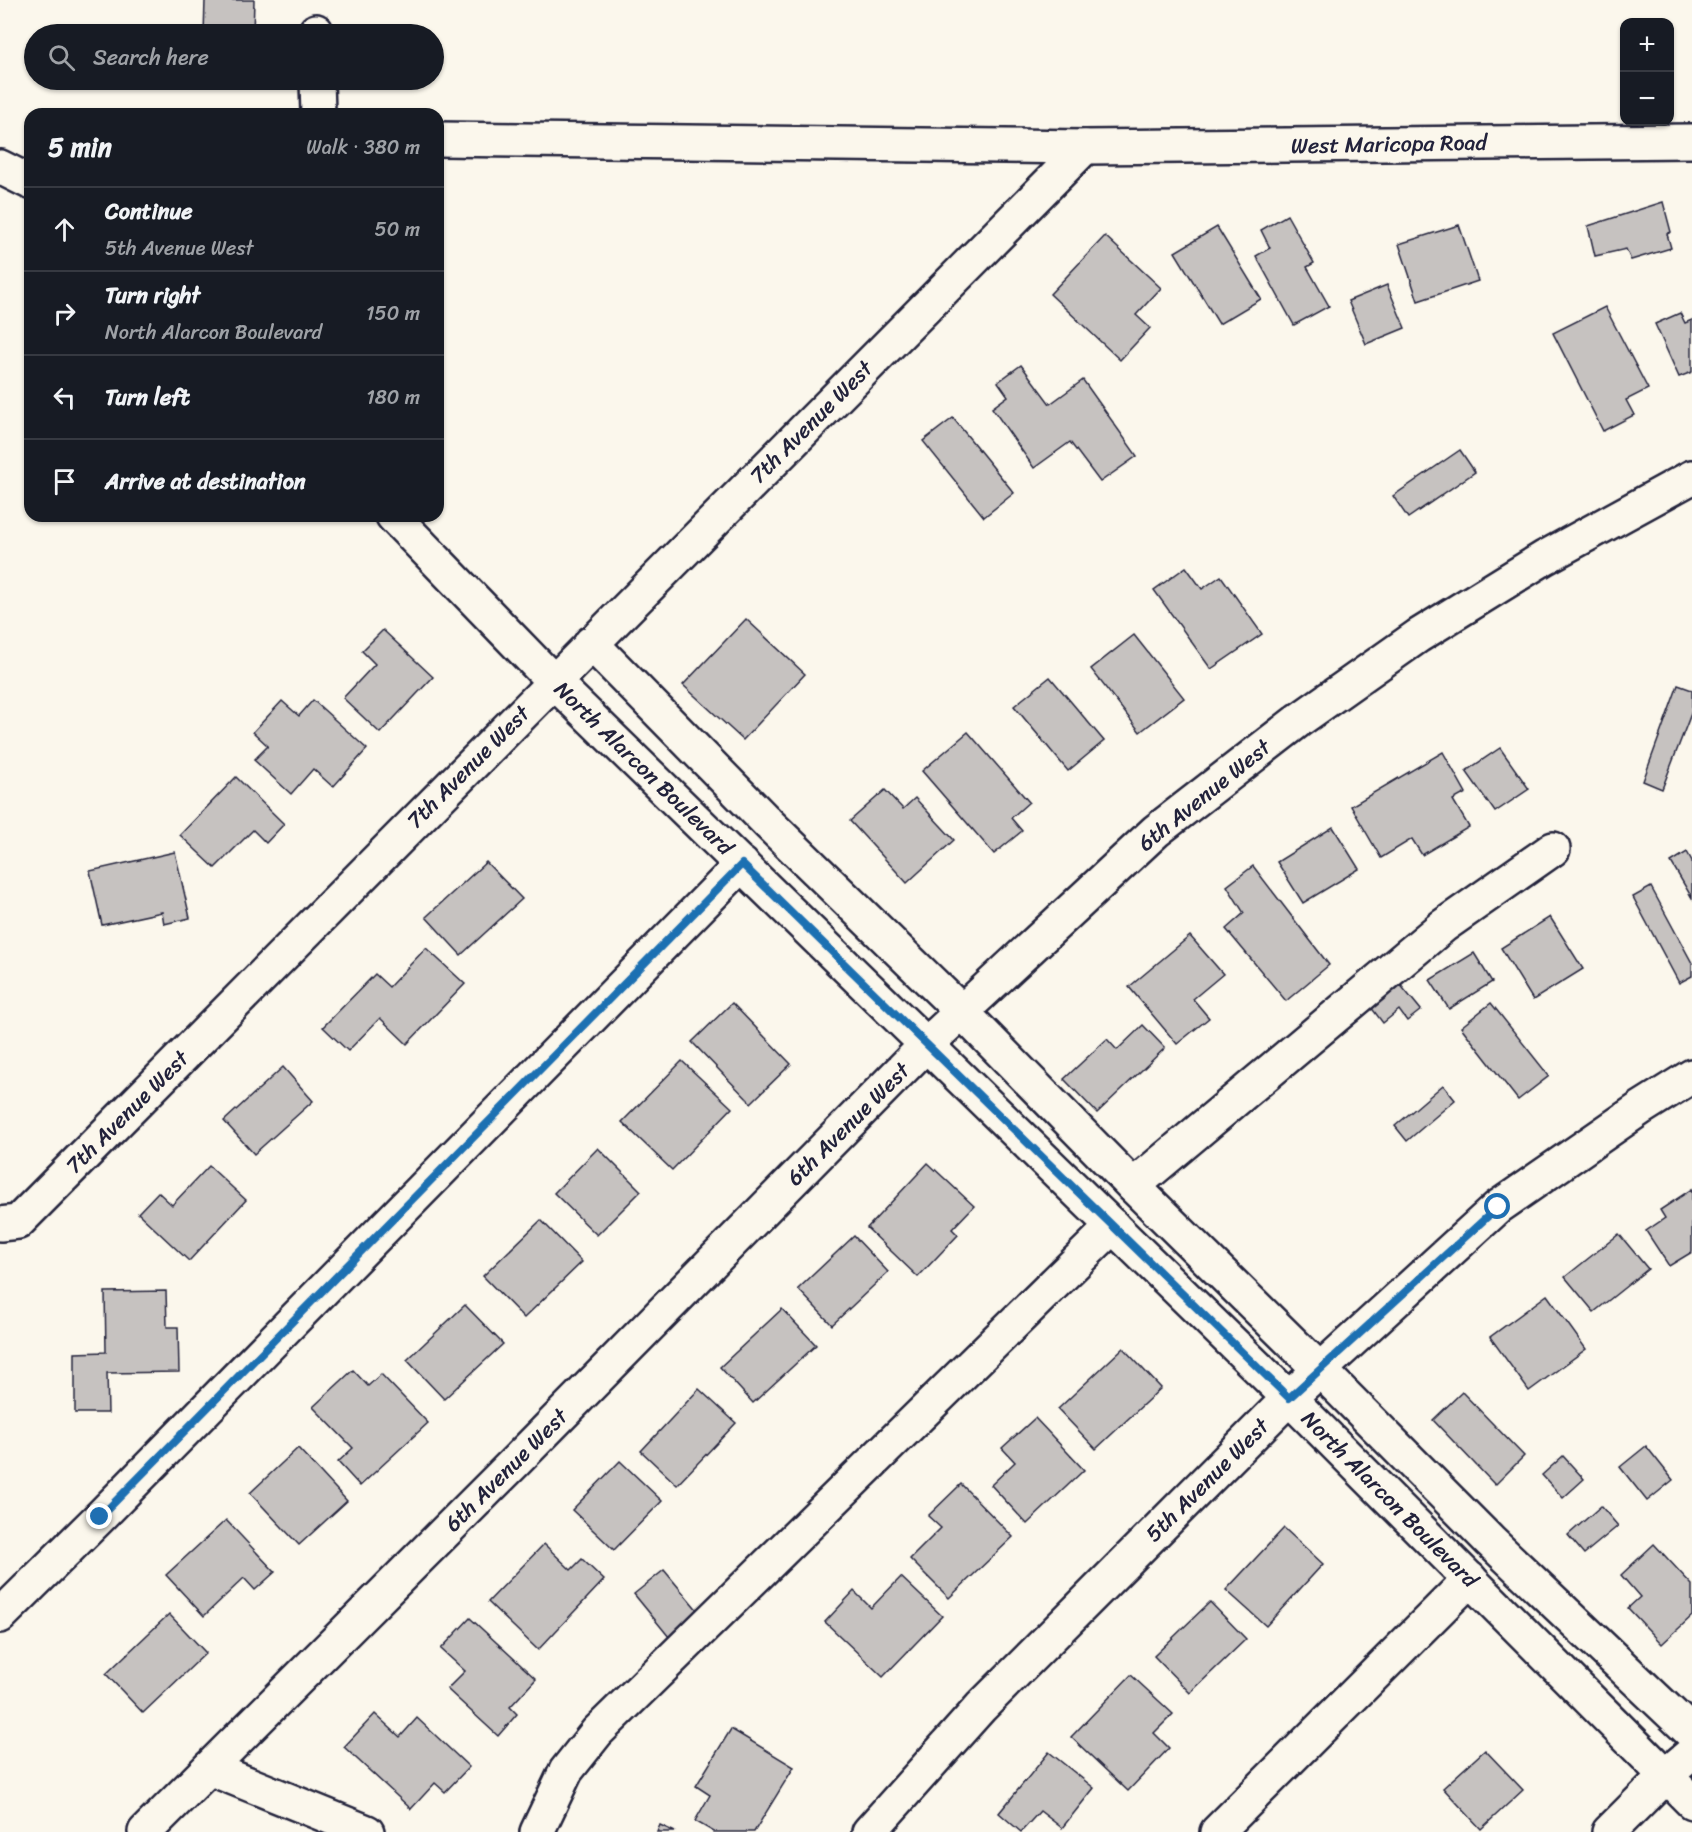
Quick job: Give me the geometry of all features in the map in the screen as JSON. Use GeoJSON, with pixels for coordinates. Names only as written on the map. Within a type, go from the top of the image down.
{"type":"FeatureCollection","features":[{"type":"Feature","properties":{"kind":"street"},"geometry":{"type":"LineString","coordinates":[[317,90],[318,108]]}},
{"type":"Feature","properties":{"kind":"street","name":"West Maricopa Road"},"geometry":{"type":"LineString","coordinates":[[444,139],[1085,147],[1692,141]]}},
{"type":"Feature","properties":{"kind":"street","name":"7th Avenue West"},"geometry":{"type":"LineString","coordinates":[[0,1224],[18,1222],[1085,147]]}},
{"type":"Feature","properties":{"kind":"street"},"geometry":{"type":"LineString","coordinates":[[0,167],[24,179]]}},
{"type":"Feature","properties":{"kind":"street","name":"6th Avenue West"},"geometry":{"type":"LineString","coordinates":[[145,1832],[514,1463],[927,1044],[1156,831],[1299,720],[1418,636],[1544,558],[1692,477]]}},
{"type":"Feature","properties":{"kind":"street","name":"North Alarcon Boulevard"},"geometry":{"type":"LineString","coordinates":[[399,522],[553,681],[1289,1398],[1692,1802]]}},
{"type":"Feature","properties":{"kind":"street"},"geometry":{"type":"LineString","coordinates":[[591,643],[769,824],[961,1011],[1133,1186],[1491,1542],[1692,1733]]}},
{"type":"Feature","properties":{"kind":"street"},"geometry":{"type":"LineString","coordinates":[[1133,1186],[1443,926],[1553,849]]}},
{"type":"Feature","properties":{"kind":"street"},"geometry":{"type":"LineString","coordinates":[[0,1616],[742,864]]}},
{"type":"Feature","properties":{"kind":"street","name":"5th Avenue West"},"geometry":{"type":"LineString","coordinates":[[869,1832],[981,1707],[1289,1398],[1498,1207],[1641,1108],[1692,1076]]}},
{"type":"Feature","properties":{"kind":"street"},"geometry":{"type":"LineString","coordinates":[[537,1832],[566,1771],[597,1732],[1113,1226]]}},
{"type":"Feature","properties":{"kind":"street"},"geometry":{"type":"LineString","coordinates":[[1217,1832],[1470,1579]]}},
{"type":"Feature","properties":{"kind":"street"},"geometry":{"type":"LineString","coordinates":[[1610,1832],[1666,1775],[1692,1753]]}},
{"type":"Feature","properties":{"kind":"street"},"geometry":{"type":"LineString","coordinates":[[209,1768],[366,1832]]}},
{"type":"Feature","properties":{"kind":"building"},"geometry":{"type":"Polygon","coordinates":[[[205,0],[254,0],[253,24],[204,24],[205,0]]]}},
{"type":"Feature","properties":{"kind":"building"},"geometry":{"type":"Polygon","coordinates":[[[1663,202],[1671,232],[1667,234],[1671,248],[1631,260],[1626,249],[1595,256],[1588,226],[1663,202]]]}},
{"type":"Feature","properties":{"kind":"building"},"geometry":{"type":"Polygon","coordinates":[[[1287,215],[1314,263],[1307,267],[1329,306],[1294,325],[1256,256],[1270,248],[1261,230],[1287,215]]]}},
{"type":"Feature","properties":{"kind":"building"},"geometry":{"type":"Polygon","coordinates":[[[1459,225],[1478,281],[1418,301],[1399,244],[1459,225]]]}},
{"type":"Feature","properties":{"kind":"building"},"geometry":{"type":"Polygon","coordinates":[[[1217,227],[1261,299],[1219,324],[1175,252],[1217,227]]]}},
{"type":"Feature","properties":{"kind":"building"},"geometry":{"type":"Polygon","coordinates":[[[1105,236],[1161,288],[1136,315],[1150,328],[1120,360],[1050,294],[1105,236]]]}},
{"type":"Feature","properties":{"kind":"building"},"geometry":{"type":"Polygon","coordinates":[[[1387,285],[1405,328],[1366,344],[1348,301],[1387,285]]]}},
{"type":"Feature","properties":{"kind":"building"},"geometry":{"type":"Polygon","coordinates":[[[1605,307],[1648,389],[1626,400],[1634,415],[1603,431],[1553,333],[1605,307]]]}},
{"type":"Feature","properties":{"kind":"building"},"geometry":{"type":"Polygon","coordinates":[[[1680,313],[1685,323],[1692,320],[1692,372],[1679,377],[1655,324],[1680,313]]]}},
{"type":"Feature","properties":{"kind":"building"},"geometry":{"type":"Polygon","coordinates":[[[1021,365],[1050,404],[1083,380],[1137,456],[1100,482],[1070,442],[1034,468],[992,408],[1008,396],[998,382],[1021,365]]]}},
{"type":"Feature","properties":{"kind":"building"},"geometry":{"type":"Polygon","coordinates":[[[953,418],[1014,493],[984,517],[923,441],[953,418]]]}},
{"type":"Feature","properties":{"kind":"building"},"geometry":{"type":"Polygon","coordinates":[[[1460,450],[1475,472],[1408,518],[1393,496],[1460,450]]]}},
{"type":"Feature","properties":{"kind":"building"},"geometry":{"type":"Polygon","coordinates":[[[1186,567],[1202,589],[1221,576],[1262,634],[1211,669],[1154,590],[1186,567]]]}},
{"type":"Feature","properties":{"kind":"building"},"geometry":{"type":"Polygon","coordinates":[[[746,619],[805,674],[743,740],[683,685],[746,619]]]}},
{"type":"Feature","properties":{"kind":"building"},"geometry":{"type":"Polygon","coordinates":[[[383,630],[433,677],[380,733],[343,698],[375,664],[362,651],[383,630]]]}},
{"type":"Feature","properties":{"kind":"building"},"geometry":{"type":"Polygon","coordinates":[[[1134,635],[1184,698],[1140,732],[1091,669],[1134,635]]]}},
{"type":"Feature","properties":{"kind":"building"},"geometry":{"type":"Polygon","coordinates":[[[1050,677],[1104,741],[1068,771],[1014,706],[1050,677]]]}},
{"type":"Feature","properties":{"kind":"building"},"geometry":{"type":"Polygon","coordinates":[[[1678,685],[1692,690],[1692,711],[1662,789],[1643,781],[1678,685]]]}},
{"type":"Feature","properties":{"kind":"building"},"geometry":{"type":"Polygon","coordinates":[[[313,700],[367,749],[333,787],[313,769],[291,794],[254,760],[268,746],[253,732],[282,701],[299,716],[313,700]]]}},
{"type":"Feature","properties":{"kind":"building"},"geometry":{"type":"Polygon","coordinates":[[[968,732],[1029,802],[1011,818],[1022,831],[994,854],[922,771],[968,732]]]}},
{"type":"Feature","properties":{"kind":"building"},"geometry":{"type":"Polygon","coordinates":[[[1500,748],[1529,789],[1495,812],[1466,771],[1500,748]]]}},
{"type":"Feature","properties":{"kind":"building"},"geometry":{"type":"Polygon","coordinates":[[[1443,752],[1466,793],[1453,800],[1469,827],[1422,855],[1412,839],[1381,858],[1351,806],[1443,752]]]}},
{"type":"Feature","properties":{"kind":"building"},"geometry":{"type":"Polygon","coordinates":[[[236,777],[284,824],[266,843],[253,830],[215,868],[180,835],[236,777]]]}},
{"type":"Feature","properties":{"kind":"building"},"geometry":{"type":"Polygon","coordinates":[[[885,790],[903,809],[915,798],[954,840],[907,883],[850,821],[885,790]]]}},
{"type":"Feature","properties":{"kind":"building"},"geometry":{"type":"Polygon","coordinates":[[[1333,827],[1359,869],[1303,903],[1277,862],[1333,827]]]}},
{"type":"Feature","properties":{"kind":"building"},"geometry":{"type":"Polygon","coordinates":[[[175,852],[190,918],[164,924],[162,912],[102,925],[90,871],[175,852]]]}},
{"type":"Feature","properties":{"kind":"building"},"geometry":{"type":"Polygon","coordinates":[[[1687,852],[1692,861],[1692,898],[1671,862],[1687,852]]]}},
{"type":"Feature","properties":{"kind":"building"},"geometry":{"type":"Polygon","coordinates":[[[486,862],[522,899],[461,955],[426,917],[486,862]]]}},
{"type":"Feature","properties":{"kind":"building"},"geometry":{"type":"Polygon","coordinates":[[[1253,866],[1329,965],[1286,1001],[1226,929],[1244,913],[1227,886],[1253,866]]]}},
{"type":"Feature","properties":{"kind":"building"},"geometry":{"type":"Polygon","coordinates":[[[1651,887],[1692,963],[1692,976],[1679,983],[1633,897],[1651,887]]]}},
{"type":"Feature","properties":{"kind":"building"},"geometry":{"type":"Polygon","coordinates":[[[1550,917],[1583,969],[1533,1000],[1501,948],[1550,917]]]}},
{"type":"Feature","properties":{"kind":"building"},"geometry":{"type":"Polygon","coordinates":[[[1190,936],[1223,974],[1193,999],[1209,1018],[1177,1044],[1129,987],[1190,936]]]}},
{"type":"Feature","properties":{"kind":"building"},"geometry":{"type":"Polygon","coordinates":[[[426,948],[465,984],[407,1044],[380,1018],[348,1051],[323,1027],[375,974],[389,987],[426,948]]]}},
{"type":"Feature","properties":{"kind":"building"},"geometry":{"type":"Polygon","coordinates":[[[1474,953],[1492,982],[1449,1009],[1430,980],[1474,953]]]}},
{"type":"Feature","properties":{"kind":"building"},"geometry":{"type":"Polygon","coordinates":[[[1399,983],[1421,1010],[1407,1021],[1399,1010],[1383,1023],[1370,1006],[1399,983]]]}},
{"type":"Feature","properties":{"kind":"building"},"geometry":{"type":"Polygon","coordinates":[[[732,1003],[791,1064],[751,1103],[692,1042],[732,1003]]]}},
{"type":"Feature","properties":{"kind":"building"},"geometry":{"type":"Polygon","coordinates":[[[1491,1003],[1549,1076],[1518,1100],[1461,1027],[1491,1003]]]}},
{"type":"Feature","properties":{"kind":"building"},"geometry":{"type":"Polygon","coordinates":[[[1143,1025],[1165,1048],[1097,1113],[1064,1079],[1107,1039],[1117,1050],[1143,1025]]]}},
{"type":"Feature","properties":{"kind":"building"},"geometry":{"type":"Polygon","coordinates":[[[682,1061],[732,1108],[672,1170],[622,1122],[682,1061]]]}},
{"type":"Feature","properties":{"kind":"building"},"geometry":{"type":"Polygon","coordinates":[[[283,1067],[313,1101],[254,1154],[224,1121],[283,1067]]]}},
{"type":"Feature","properties":{"kind":"building"},"geometry":{"type":"Polygon","coordinates":[[[1443,1085],[1455,1100],[1407,1141],[1395,1126],[1443,1085]]]}},
{"type":"Feature","properties":{"kind":"building"},"geometry":{"type":"Polygon","coordinates":[[[598,1148],[641,1191],[597,1235],[554,1193],[598,1148]]]}},
{"type":"Feature","properties":{"kind":"building"},"geometry":{"type":"Polygon","coordinates":[[[928,1163],[974,1206],[952,1229],[958,1235],[918,1277],[867,1228],[928,1163]]]}},
{"type":"Feature","properties":{"kind":"building"},"geometry":{"type":"Polygon","coordinates":[[[209,1166],[246,1200],[189,1261],[138,1213],[158,1192],[172,1205],[209,1166]]]}},
{"type":"Feature","properties":{"kind":"building"},"geometry":{"type":"Polygon","coordinates":[[[1692,1189],[1692,1252],[1669,1266],[1646,1231],[1665,1218],[1660,1210],[1692,1189]]]}},
{"type":"Feature","properties":{"kind":"building"},"geometry":{"type":"Polygon","coordinates":[[[541,1220],[582,1262],[524,1318],[483,1276],[541,1220]]]}},
{"type":"Feature","properties":{"kind":"building"},"geometry":{"type":"Polygon","coordinates":[[[1619,1234],[1648,1269],[1594,1312],[1565,1277],[1619,1234]]]}},
{"type":"Feature","properties":{"kind":"building"},"geometry":{"type":"Polygon","coordinates":[[[854,1236],[888,1272],[832,1325],[798,1289],[854,1236]]]}},
{"type":"Feature","properties":{"kind":"building"},"geometry":{"type":"Polygon","coordinates":[[[166,1291],[167,1327],[178,1327],[179,1372],[107,1373],[108,1413],[75,1413],[75,1353],[106,1352],[105,1292],[166,1291]]]}},
{"type":"Feature","properties":{"kind":"building"},"geometry":{"type":"Polygon","coordinates":[[[1547,1295],[1586,1349],[1529,1391],[1490,1337],[1547,1295]]]}},
{"type":"Feature","properties":{"kind":"building"},"geometry":{"type":"Polygon","coordinates":[[[465,1305],[503,1344],[444,1399],[407,1360],[465,1305]]]}},
{"type":"Feature","properties":{"kind":"building"},"geometry":{"type":"Polygon","coordinates":[[[782,1309],[816,1345],[753,1403],[720,1367],[782,1309]]]}},
{"type":"Feature","properties":{"kind":"building"},"geometry":{"type":"Polygon","coordinates":[[[1123,1348],[1161,1388],[1096,1449],[1058,1409],[1123,1348]]]}},
{"type":"Feature","properties":{"kind":"building"},"geometry":{"type":"Polygon","coordinates":[[[353,1370],[368,1386],[381,1374],[428,1423],[360,1486],[338,1462],[353,1448],[313,1407],[353,1370]]]}},
{"type":"Feature","properties":{"kind":"building"},"geometry":{"type":"Polygon","coordinates":[[[699,1389],[736,1423],[677,1485],[641,1451],[699,1389]]]}},
{"type":"Feature","properties":{"kind":"building"},"geometry":{"type":"Polygon","coordinates":[[[1462,1392],[1524,1456],[1495,1485],[1433,1420],[1462,1392]]]}},
{"type":"Feature","properties":{"kind":"building"},"geometry":{"type":"Polygon","coordinates":[[[1035,1418],[1084,1470],[1027,1524],[991,1485],[1015,1462],[1002,1448],[1035,1418]]]}},
{"type":"Feature","properties":{"kind":"building"},"geometry":{"type":"Polygon","coordinates":[[[1646,1446],[1673,1480],[1647,1501],[1620,1467],[1646,1446]]]}},
{"type":"Feature","properties":{"kind":"building"},"geometry":{"type":"Polygon","coordinates":[[[298,1448],[347,1501],[299,1545],[250,1493],[298,1448]]]}},
{"type":"Feature","properties":{"kind":"building"},"geometry":{"type":"Polygon","coordinates":[[[1563,1456],[1584,1479],[1563,1498],[1542,1475],[1563,1456]]]}},
{"type":"Feature","properties":{"kind":"building"},"geometry":{"type":"Polygon","coordinates":[[[620,1461],[662,1501],[614,1550],[572,1510],[620,1461]]]}},
{"type":"Feature","properties":{"kind":"building"},"geometry":{"type":"Polygon","coordinates":[[[961,1484],[1013,1537],[949,1598],[910,1559],[941,1528],[928,1516],[961,1484]]]}},
{"type":"Feature","properties":{"kind":"building"},"geometry":{"type":"Polygon","coordinates":[[[1601,1506],[1618,1526],[1584,1554],[1568,1535],[1601,1506]]]}},
{"type":"Feature","properties":{"kind":"building"},"geometry":{"type":"Polygon","coordinates":[[[226,1520],[275,1572],[255,1590],[244,1578],[204,1616],[166,1575],[226,1520]]]}},
{"type":"Feature","properties":{"kind":"building"},"geometry":{"type":"Polygon","coordinates":[[[1284,1528],[1323,1564],[1266,1626],[1226,1590],[1284,1528]]]}},
{"type":"Feature","properties":{"kind":"building"},"geometry":{"type":"Polygon","coordinates":[[[544,1544],[571,1570],[582,1559],[604,1580],[538,1650],[488,1602],[544,1544]]]}},
{"type":"Feature","properties":{"kind":"building"},"geometry":{"type":"Polygon","coordinates":[[[1654,1544],[1692,1585],[1692,1616],[1662,1644],[1628,1608],[1640,1597],[1621,1575],[1654,1544]]]}},
{"type":"Feature","properties":{"kind":"building"},"geometry":{"type":"Polygon","coordinates":[[[664,1570],[699,1612],[669,1637],[634,1594],[664,1570]]]}},
{"type":"Feature","properties":{"kind":"building"},"geometry":{"type":"Polygon","coordinates":[[[901,1577],[942,1616],[883,1677],[825,1622],[854,1591],[871,1608],[901,1577]]]}},
{"type":"Feature","properties":{"kind":"building"},"geometry":{"type":"Polygon","coordinates":[[[1210,1602],[1246,1639],[1190,1693],[1154,1656],[1210,1602]]]}},
{"type":"Feature","properties":{"kind":"building"},"geometry":{"type":"Polygon","coordinates":[[[169,1614],[206,1653],[143,1713],[106,1674],[169,1614]]]}},
{"type":"Feature","properties":{"kind":"building"},"geometry":{"type":"Polygon","coordinates":[[[470,1618],[536,1679],[510,1707],[517,1714],[498,1736],[447,1689],[465,1671],[441,1649],[470,1618]]]}},
{"type":"Feature","properties":{"kind":"building"},"geometry":{"type":"Polygon","coordinates":[[[1131,1675],[1173,1714],[1154,1733],[1169,1748],[1128,1791],[1071,1737],[1131,1675]]]}},
{"type":"Feature","properties":{"kind":"building"},"geometry":{"type":"Polygon","coordinates":[[[375,1714],[400,1737],[417,1718],[469,1767],[445,1792],[435,1783],[411,1809],[344,1747],[375,1714]]]}},
{"type":"Feature","properties":{"kind":"building"},"geometry":{"type":"Polygon","coordinates":[[[731,1729],[794,1767],[754,1832],[714,1832],[695,1821],[710,1795],[696,1786],[731,1729]]]}},
{"type":"Feature","properties":{"kind":"building"},"geometry":{"type":"Polygon","coordinates":[[[1485,1750],[1523,1790],[1481,1829],[1443,1788],[1485,1750]]]}},
{"type":"Feature","properties":{"kind":"building"},"geometry":{"type":"Polygon","coordinates":[[[1049,1752],[1094,1788],[1062,1828],[1040,1811],[1021,1832],[999,1813],[1049,1752]]]}},
{"type":"Feature","properties":{"kind":"building"},"geometry":{"type":"Polygon","coordinates":[[[660,1825],[675,1832],[657,1832],[660,1825]]]}},
{"type":"Feature","properties":{"kind":"route"},"geometry":{"type":"LineString","coordinates":[[100,1517],[742,864],[1289,1398],[1498,1207]]}}]}
